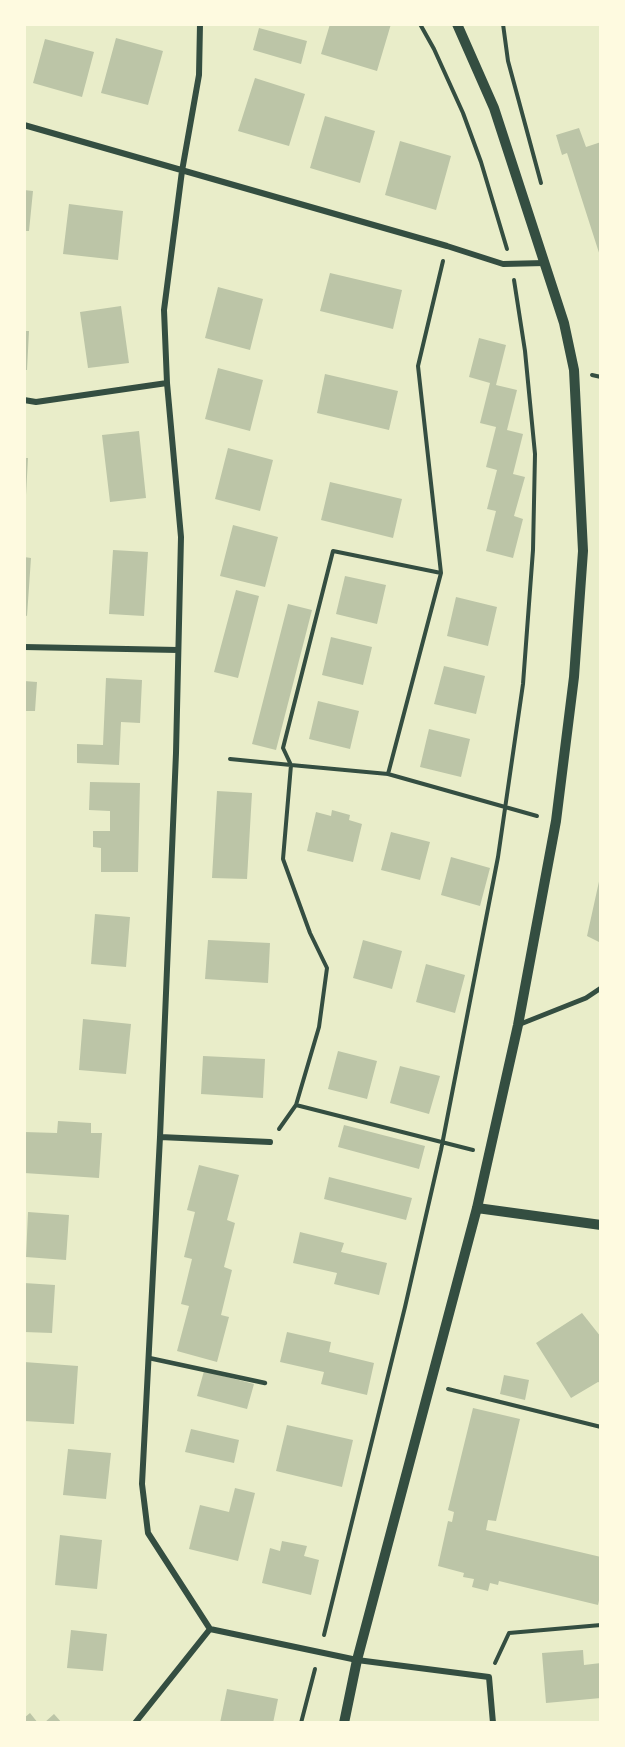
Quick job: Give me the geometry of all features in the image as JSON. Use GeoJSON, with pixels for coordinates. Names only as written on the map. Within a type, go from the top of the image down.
{"type":"FeatureCollection","features":[{"type":"Feature","properties":{"kind":"street"},"geometry":{"type":"LineString","coordinates":[[200,24],[199,75],[182,171],[164,310],[167,383],[181,537],[176,753],[160,1137],[142,1484],[148,1533],[210,1629],[357,1660],[489,1677],[493,1723]]}},
{"type":"Feature","properties":{"kind":"street"},"geometry":{"type":"LineString","coordinates":[[344,1723],[357,1660],[477,1208],[518,1025],[556,821],[574,677],[583,551],[574,370],[564,322],[494,108],[457,24]]}},
{"type":"Feature","properties":{"kind":"street"},"geometry":{"type":"LineString","coordinates":[[24,125],[503,264],[546,263]]}},
{"type":"Feature","properties":{"kind":"street"},"geometry":{"type":"LineString","coordinates":[[24,400],[36,402],[167,383]]}},
{"type":"Feature","properties":{"kind":"street"},"geometry":{"type":"LineString","coordinates":[[24,647],[178,650]]}},
{"type":"Feature","properties":{"kind":"street"},"geometry":{"type":"LineString","coordinates":[[518,1025],[586,998],[601,988]]}},
{"type":"Feature","properties":{"kind":"street"},"geometry":{"type":"LineString","coordinates":[[160,1137],[270,1142]]}},
{"type":"Feature","properties":{"kind":"street"},"geometry":{"type":"LineString","coordinates":[[477,1208],[601,1225]]}},
{"type":"Feature","properties":{"kind":"street"},"geometry":{"type":"LineString","coordinates":[[135,1723],[210,1629]]}},
{"type":"Feature","properties":{"kind":"lane"},"geometry":{"type":"LineString","coordinates":[[149,1358],[265,1383]]}},
{"type":"Feature","properties":{"kind":"path"},"geometry":{"type":"LineString","coordinates":[[301,1723],[405,1307],[442,1142],[498,857],[523,684],[535,497],[535,454],[511,264],[484,172],[463,112],[435,49],[420,24]]}},
{"type":"Feature","properties":{"kind":"path"},"geometry":{"type":"LineString","coordinates":[[503,24],[508,61],[514,82]]}},
{"type":"Feature","properties":{"kind":"path"},"geometry":{"type":"LineString","coordinates":[[388,774],[441,573],[418,366],[447,246]]}},
{"type":"Feature","properties":{"kind":"path"},"geometry":{"type":"LineString","coordinates":[[270,1142],[296,1105],[319,1027],[327,968],[310,933],[283,859],[291,765],[283,748],[333,551],[441,573]]}},
{"type":"Feature","properties":{"kind":"path"},"geometry":{"type":"LineString","coordinates":[[230,759],[388,774],[556,821]]}},
{"type":"Feature","properties":{"kind":"path"},"geometry":{"type":"LineString","coordinates":[[296,1105],[488,1154]]}},
{"type":"Feature","properties":{"kind":"path"},"geometry":{"type":"LineString","coordinates":[[430,1385],[601,1427]]}},
{"type":"Feature","properties":{"kind":"path"},"geometry":{"type":"LineString","coordinates":[[489,1677],[509,1633],[601,1625]]}},
{"type":"Feature","properties":{"kind":"building"},"geometry":{"type":"Polygon","coordinates":[[[330,24],[391,24],[377,71],[321,54],[330,24]]]}},
{"type":"Feature","properties":{"kind":"building"},"geometry":{"type":"Polygon","coordinates":[[[259,28],[307,41],[301,64],[253,50],[259,28]]]}},
{"type":"Feature","properties":{"kind":"building"},"geometry":{"type":"Polygon","coordinates":[[[116,38],[163,51],[148,105],[101,93],[116,38]]]}},
{"type":"Feature","properties":{"kind":"building"},"geometry":{"type":"Polygon","coordinates":[[[45,39],[94,52],[82,97],[33,83],[45,39]]]}},
{"type":"Feature","properties":{"kind":"building"},"geometry":{"type":"Polygon","coordinates":[[[255,78],[305,94],[289,146],[238,131],[255,78]]]}},
{"type":"Feature","properties":{"kind":"building"},"geometry":{"type":"Polygon","coordinates":[[[325,116],[375,131],[360,183],[310,168],[325,116]]]}},
{"type":"Feature","properties":{"kind":"building"},"geometry":{"type":"Polygon","coordinates":[[[579,128],[586,147],[601,142],[601,259],[567,153],[562,155],[556,135],[579,128]]]}},
{"type":"Feature","properties":{"kind":"building"},"geometry":{"type":"Polygon","coordinates":[[[400,141],[451,156],[436,210],[385,195],[400,141]]]}},
{"type":"Feature","properties":{"kind":"building"},"geometry":{"type":"Polygon","coordinates":[[[24,190],[33,191],[29,231],[24,231],[24,190]]]}},
{"type":"Feature","properties":{"kind":"building"},"geometry":{"type":"Polygon","coordinates":[[[69,204],[123,211],[118,260],[63,254],[69,204]]]}},
{"type":"Feature","properties":{"kind":"building"},"geometry":{"type":"Polygon","coordinates":[[[330,273],[402,290],[393,329],[320,311],[330,273]]]}},
{"type":"Feature","properties":{"kind":"building"},"geometry":{"type":"Polygon","coordinates":[[[218,287],[263,299],[250,350],[205,338],[218,287]]]}},
{"type":"Feature","properties":{"kind":"building"},"geometry":{"type":"Polygon","coordinates":[[[121,306],[129,363],[88,368],[80,312],[121,306]]]}},
{"type":"Feature","properties":{"kind":"building"},"geometry":{"type":"Polygon","coordinates":[[[24,331],[29,331],[27,370],[24,370],[24,331]]]}},
{"type":"Feature","properties":{"kind":"building"},"geometry":{"type":"Polygon","coordinates":[[[479,338],[506,345],[496,385],[517,390],[507,430],[523,434],[513,474],[525,477],[514,516],[523,519],[513,558],[486,551],[496,511],[487,509],[497,470],[486,467],[496,427],[480,423],[490,383],[469,377],[479,338]]]}},
{"type":"Feature","properties":{"kind":"building"},"geometry":{"type":"Polygon","coordinates":[[[218,368],[263,380],[250,431],[205,419],[218,368]]]}},
{"type":"Feature","properties":{"kind":"building"},"geometry":{"type":"Polygon","coordinates":[[[325,374],[398,391],[389,430],[317,413],[325,374]]]}},
{"type":"Feature","properties":{"kind":"building"},"geometry":{"type":"Polygon","coordinates":[[[139,431],[146,498],[110,502],[102,435],[139,431]]]}},
{"type":"Feature","properties":{"kind":"building"},"geometry":{"type":"Polygon","coordinates":[[[228,448],[273,460],[260,511],[215,499],[228,448]]]}},
{"type":"Feature","properties":{"kind":"building"},"geometry":{"type":"Polygon","coordinates":[[[24,458],[28,458],[26,495],[24,495],[24,458]]]}},
{"type":"Feature","properties":{"kind":"building"},"geometry":{"type":"Polygon","coordinates":[[[330,482],[402,499],[393,538],[321,520],[330,482]]]}},
{"type":"Feature","properties":{"kind":"building"},"geometry":{"type":"Polygon","coordinates":[[[233,525],[278,537],[265,587],[220,576],[233,525]]]}},
{"type":"Feature","properties":{"kind":"building"},"geometry":{"type":"Polygon","coordinates":[[[113,550],[148,552],[144,616],[109,614],[113,550]]]}},
{"type":"Feature","properties":{"kind":"building"},"geometry":{"type":"Polygon","coordinates":[[[24,557],[31,558],[27,616],[24,615],[24,557]]]}},
{"type":"Feature","properties":{"kind":"building"},"geometry":{"type":"Polygon","coordinates":[[[345,576],[386,585],[377,624],[336,614],[345,576]]]}},
{"type":"Feature","properties":{"kind":"building"},"geometry":{"type":"Polygon","coordinates":[[[236,590],[259,596],[238,678],[214,672],[236,590]]]}},
{"type":"Feature","properties":{"kind":"building"},"geometry":{"type":"Polygon","coordinates":[[[456,597],[497,607],[488,646],[447,636],[456,597]]]}},
{"type":"Feature","properties":{"kind":"building"},"geometry":{"type":"Polygon","coordinates":[[[288,604],[312,610],[276,750],[252,744],[288,604]]]}},
{"type":"Feature","properties":{"kind":"building"},"geometry":{"type":"Polygon","coordinates":[[[331,637],[372,647],[363,685],[322,675],[331,637]]]}},
{"type":"Feature","properties":{"kind":"building"},"geometry":{"type":"Polygon","coordinates":[[[444,666],[485,676],[476,714],[434,704],[444,666]]]}},
{"type":"Feature","properties":{"kind":"building"},"geometry":{"type":"Polygon","coordinates":[[[106,678],[142,680],[140,723],[121,722],[119,765],[77,763],[77,744],[103,745],[106,678]]]}},
{"type":"Feature","properties":{"kind":"building"},"geometry":{"type":"Polygon","coordinates":[[[24,681],[37,682],[35,711],[24,711],[24,681]]]}},
{"type":"Feature","properties":{"kind":"building"},"geometry":{"type":"Polygon","coordinates":[[[318,701],[359,711],[350,749],[309,739],[318,701]]]}},
{"type":"Feature","properties":{"kind":"building"},"geometry":{"type":"Polygon","coordinates":[[[429,729],[470,739],[461,777],[420,767],[429,729]]]}},
{"type":"Feature","properties":{"kind":"building"},"geometry":{"type":"Polygon","coordinates":[[[90,782],[140,783],[138,872],[101,872],[101,848],[93,847],[93,831],[110,831],[110,811],[89,810],[90,782]]]}},
{"type":"Feature","properties":{"kind":"building"},"geometry":{"type":"Polygon","coordinates":[[[217,791],[252,793],[247,879],[212,878],[217,791]]]}},
{"type":"Feature","properties":{"kind":"building"},"geometry":{"type":"Polygon","coordinates":[[[332,810],[350,815],[349,820],[362,824],[353,862],[307,851],[316,812],[331,816],[332,810]]]}},
{"type":"Feature","properties":{"kind":"building"},"geometry":{"type":"Polygon","coordinates":[[[391,832],[430,842],[420,880],[381,870],[391,832]]]}},
{"type":"Feature","properties":{"kind":"building"},"geometry":{"type":"Polygon","coordinates":[[[451,857],[490,868],[480,906],[441,895],[451,857]]]}},
{"type":"Feature","properties":{"kind":"building"},"geometry":{"type":"Polygon","coordinates":[[[601,877],[601,943],[587,936],[601,877]]]}},
{"type":"Feature","properties":{"kind":"building"},"geometry":{"type":"Polygon","coordinates":[[[95,914],[130,917],[126,967],[91,964],[95,914]]]}},
{"type":"Feature","properties":{"kind":"building"},"geometry":{"type":"Polygon","coordinates":[[[208,940],[270,943],[268,983],[205,979],[208,940]]]}},
{"type":"Feature","properties":{"kind":"building"},"geometry":{"type":"Polygon","coordinates":[[[363,940],[402,951],[392,989],[353,978],[363,940]]]}},
{"type":"Feature","properties":{"kind":"building"},"geometry":{"type":"Polygon","coordinates":[[[426,964],[465,975],[455,1013],[416,1002],[426,964]]]}},
{"type":"Feature","properties":{"kind":"building"},"geometry":{"type":"Polygon","coordinates":[[[83,1019],[131,1024],[126,1074],[79,1070],[83,1019]]]}},
{"type":"Feature","properties":{"kind":"building"},"geometry":{"type":"Polygon","coordinates":[[[338,1051],[377,1061],[367,1099],[328,1089],[338,1051]]]}},
{"type":"Feature","properties":{"kind":"building"},"geometry":{"type":"Polygon","coordinates":[[[203,1056],[265,1059],[263,1098],[201,1094],[203,1056]]]}},
{"type":"Feature","properties":{"kind":"building"},"geometry":{"type":"Polygon","coordinates":[[[400,1066],[440,1076],[429,1114],[390,1103],[400,1066]]]}},
{"type":"Feature","properties":{"kind":"building"},"geometry":{"type":"Polygon","coordinates":[[[58,1121],[91,1123],[91,1133],[102,1133],[99,1178],[24,1173],[24,1132],[57,1133],[58,1121]]]}},
{"type":"Feature","properties":{"kind":"building"},"geometry":{"type":"Polygon","coordinates":[[[344,1125],[425,1146],[419,1169],[338,1147],[344,1125]]]}},
{"type":"Feature","properties":{"kind":"building"},"geometry":{"type":"Polygon","coordinates":[[[199,1165],[239,1175],[227,1220],[235,1223],[224,1267],[232,1270],[221,1315],[229,1317],[217,1362],[177,1351],[189,1306],[181,1304],[192,1259],[184,1257],[195,1212],[187,1210],[199,1165]]]}},
{"type":"Feature","properties":{"kind":"building"},"geometry":{"type":"Polygon","coordinates":[[[329,1177],[412,1198],[406,1220],[324,1199],[329,1177]]]}},
{"type":"Feature","properties":{"kind":"building"},"geometry":{"type":"Polygon","coordinates":[[[28,1212],[69,1215],[66,1260],[26,1257],[28,1212]]]}},
{"type":"Feature","properties":{"kind":"building"},"geometry":{"type":"Polygon","coordinates":[[[300,1232],[344,1243],[341,1252],[387,1263],[379,1295],[334,1284],[337,1273],[293,1263],[300,1232]]]}},
{"type":"Feature","properties":{"kind":"building"},"geometry":{"type":"Polygon","coordinates":[[[24,1283],[55,1285],[52,1333],[24,1332],[24,1283]]]}},
{"type":"Feature","properties":{"kind":"building"},"geometry":{"type":"Polygon","coordinates":[[[582,1313],[601,1337],[601,1383],[598,1382],[571,1398],[536,1343],[582,1313]]]}},
{"type":"Feature","properties":{"kind":"building"},"geometry":{"type":"Polygon","coordinates":[[[287,1332],[331,1342],[329,1352],[374,1363],[367,1395],[321,1384],[324,1372],[280,1362],[287,1332]]]}},
{"type":"Feature","properties":{"kind":"building"},"geometry":{"type":"Polygon","coordinates":[[[24,1362],[78,1366],[74,1424],[24,1421],[24,1362]]]}},
{"type":"Feature","properties":{"kind":"building"},"geometry":{"type":"Polygon","coordinates":[[[204,1371],[254,1384],[247,1409],[197,1396],[204,1371]]]}},
{"type":"Feature","properties":{"kind":"building"},"geometry":{"type":"Polygon","coordinates":[[[504,1375],[529,1380],[525,1400],[500,1394],[504,1375]]]}},
{"type":"Feature","properties":{"kind":"building"},"geometry":{"type":"Polygon","coordinates":[[[473,1408],[520,1419],[496,1521],[488,1520],[486,1530],[601,1557],[601,1592],[598,1605],[499,1581],[498,1585],[490,1583],[488,1591],[472,1587],[474,1579],[463,1577],[464,1573],[438,1566],[448,1521],[452,1522],[454,1512],[448,1510],[473,1408]]]}},
{"type":"Feature","properties":{"kind":"building"},"geometry":{"type":"Polygon","coordinates":[[[287,1425],[353,1440],[342,1487],[276,1471],[287,1425]]]}},
{"type":"Feature","properties":{"kind":"building"},"geometry":{"type":"Polygon","coordinates":[[[191,1429],[239,1440],[234,1463],[185,1452],[191,1429]]]}},
{"type":"Feature","properties":{"kind":"building"},"geometry":{"type":"Polygon","coordinates":[[[68,1449],[111,1453],[106,1499],[63,1495],[68,1449]]]}},
{"type":"Feature","properties":{"kind":"building"},"geometry":{"type":"Polygon","coordinates":[[[235,1488],[255,1493],[238,1561],[189,1549],[200,1505],[229,1512],[235,1488]]]}},
{"type":"Feature","properties":{"kind":"building"},"geometry":{"type":"Polygon","coordinates":[[[60,1535],[102,1540],[97,1589],[55,1585],[60,1535]]]}},
{"type":"Feature","properties":{"kind":"building"},"geometry":{"type":"Polygon","coordinates":[[[282,1541],[307,1546],[304,1556],[319,1560],[311,1595],[262,1583],[270,1548],[280,1551],[282,1541]]]}},
{"type":"Feature","properties":{"kind":"building"},"geometry":{"type":"Polygon","coordinates":[[[71,1630],[107,1634],[103,1671],[67,1668],[71,1630]]]}},
{"type":"Feature","properties":{"kind":"building"},"geometry":{"type":"Polygon","coordinates":[[[583,1650],[584,1665],[601,1663],[601,1698],[546,1703],[542,1653],[583,1650]]]}},
{"type":"Feature","properties":{"kind":"building"},"geometry":{"type":"Polygon","coordinates":[[[227,1689],[278,1699],[273,1723],[220,1723],[227,1689]]]}},
{"type":"Feature","properties":{"kind":"building"},"geometry":{"type":"Polygon","coordinates":[[[30,1713],[38,1723],[24,1723],[24,1718],[30,1713]]]}},
{"type":"Feature","properties":{"kind":"building"},"geometry":{"type":"Polygon","coordinates":[[[54,1714],[62,1723],[44,1723],[54,1714]]]}}]}
